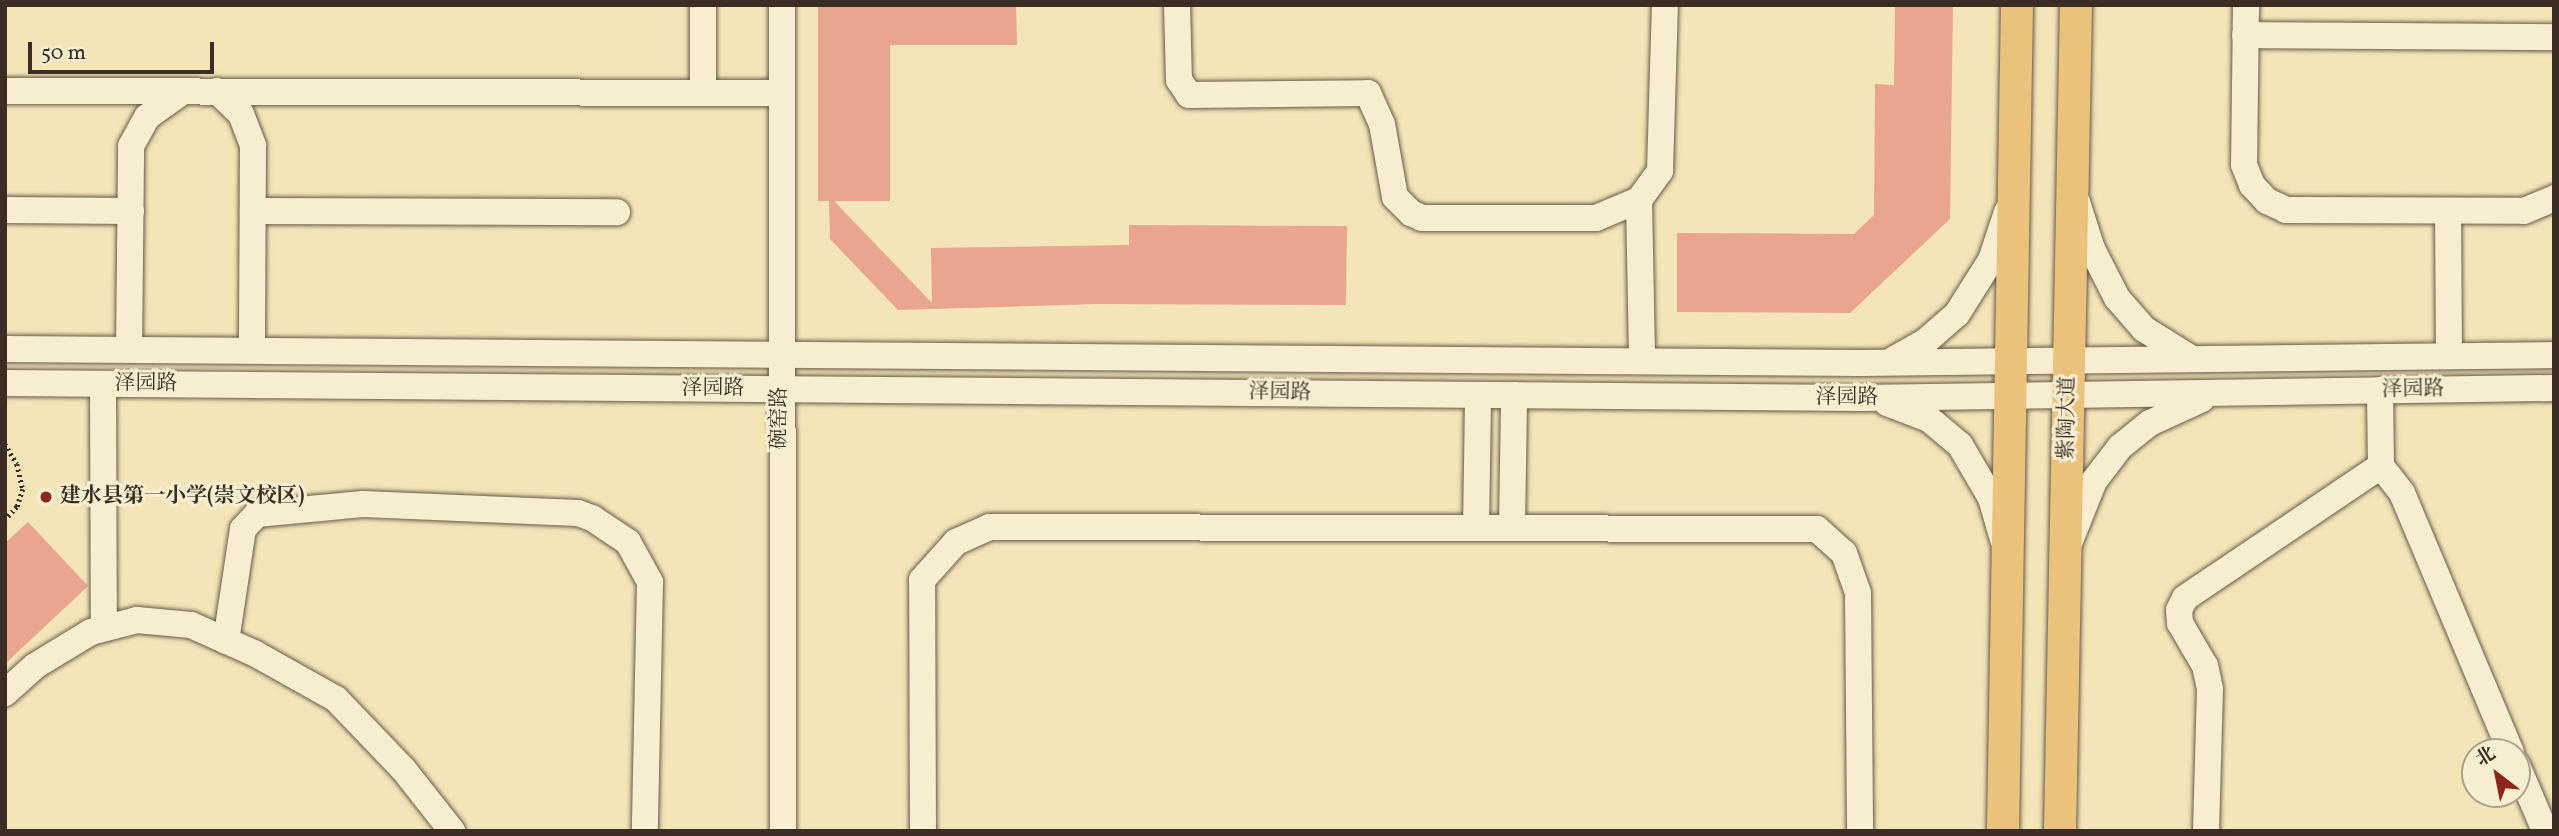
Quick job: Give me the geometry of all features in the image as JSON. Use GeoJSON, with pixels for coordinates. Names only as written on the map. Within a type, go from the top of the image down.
{"type":"FeatureCollection","features":[{"type":"Feature","properties":{"kind":"main road"},"geometry":{"type":"LineString","coordinates":[[2003,831],[2017,5]]}},
{"type":"Feature","properties":{"kind":"main road","name":"紫陶大道"},"geometry":{"type":"LineString","coordinates":[[2060,831],[2076,5]]}},
{"type":"Feature","properties":{"kind":"street"},"geometry":{"type":"LineString","coordinates":[[703,5],[703,93]]}},
{"type":"Feature","properties":{"kind":"street","name":"碗窑路"},"geometry":{"type":"LineString","coordinates":[[782,5],[779,355],[783,831]]}},
{"type":"Feature","properties":{"kind":"street"},"geometry":{"type":"LineString","coordinates":[[1177,5],[1179,80],[1189,95],[1367,93],[1382,124],[1395,197],[1411,213],[1422,218],[1596,218],[1639,200],[1660,171],[1665,5]]}},
{"type":"Feature","properties":{"kind":"street"},"geometry":{"type":"LineString","coordinates":[[2246,5],[2244,165],[2252,186],[2267,201],[2286,210],[2524,211],[2554,198]]}},
{"type":"Feature","properties":{"kind":"street"},"geometry":{"type":"LineString","coordinates":[[2245,35],[2554,37]]}},
{"type":"Feature","properties":{"kind":"street"},"geometry":{"type":"LineString","coordinates":[[5,91],[781,93]]}},
{"type":"Feature","properties":{"kind":"street"},"geometry":{"type":"LineString","coordinates":[[129,349],[131,146],[137,130],[157,106],[184,91]]}},
{"type":"Feature","properties":{"kind":"street"},"geometry":{"type":"LineString","coordinates":[[217,91],[241,114],[251,135],[252,350]]}},
{"type":"Feature","properties":{"kind":"street"},"geometry":{"type":"LineString","coordinates":[[1888,363],[1943,328],[1980,282],[2000,238],[2014,179]]}},
{"type":"Feature","properties":{"kind":"street"},"geometry":{"type":"LineString","coordinates":[[2073,185],[2092,249],[2117,298],[2152,335],[2194,359]]}},
{"type":"Feature","properties":{"kind":"street"},"geometry":{"type":"LineString","coordinates":[[1639,200],[1642,361]]}},
{"type":"Feature","properties":{"kind":"street"},"geometry":{"type":"LineString","coordinates":[[5,211],[131,211]]}},
{"type":"Feature","properties":{"kind":"street"},"geometry":{"type":"LineString","coordinates":[[253,211],[617,212]]}},
{"type":"Feature","properties":{"kind":"street"},"geometry":{"type":"LineString","coordinates":[[2448,211],[2449,356]]}},
{"type":"Feature","properties":{"kind":"street","name":"泽园路"},"geometry":{"type":"LineString","coordinates":[[5,349],[1888,363],[2554,355]]}},
{"type":"Feature","properties":{"kind":"street","name":"泽园路"},"geometry":{"type":"LineString","coordinates":[[5,383],[1872,398],[2554,388]]}},
{"type":"Feature","properties":{"kind":"street"},"geometry":{"type":"LineString","coordinates":[[103,384],[104,628]]}},
{"type":"Feature","properties":{"kind":"street"},"geometry":{"type":"LineString","coordinates":[[2380,390],[2381,466],[2402,493],[2505,738]]}},
{"type":"Feature","properties":{"kind":"street"},"geometry":{"type":"LineString","coordinates":[[2065,556],[2094,481],[2120,447],[2150,423],[2216,393]]}},
{"type":"Feature","properties":{"kind":"street"},"geometry":{"type":"LineString","coordinates":[[1476,528],[1478,395]]}},
{"type":"Feature","properties":{"kind":"street"},"geometry":{"type":"LineString","coordinates":[[1512,528],[1514,395]]}},
{"type":"Feature","properties":{"kind":"street"},"geometry":{"type":"LineString","coordinates":[[1872,398],[1929,419],[1960,445],[1991,498],[2007,553]]}},
{"type":"Feature","properties":{"kind":"street"},"geometry":{"type":"LineString","coordinates":[[2206,831],[2210,689],[2205,666],[2180,623],[2185,598],[2381,466]]}},
{"type":"Feature","properties":{"kind":"street"},"geometry":{"type":"LineString","coordinates":[[226,641],[243,529],[257,514],[363,504],[578,513],[592,518],[628,542],[650,582],[645,831]]}},
{"type":"Feature","properties":{"kind":"street"},"geometry":{"type":"LineString","coordinates":[[923,831],[922,580],[956,542],[989,527],[1817,529],[1836,544],[1851,565],[1858,593],[1860,831]]}},
{"type":"Feature","properties":{"kind":"street"},"geometry":{"type":"LineString","coordinates":[[5,693],[53,653],[104,628],[137,620],[173,621],[226,641],[336,699],[404,770],[452,831]]}},
{"type":"Feature","properties":{"kind":"street"},"geometry":{"type":"LineString","coordinates":[[2531,799],[2544,831]]}},
{"type":"Feature","properties":{"kind":"path"},"geometry":{"type":"LineString","coordinates":[[5,444],[17,464],[23,489],[17,507],[5,520]]}},
{"type":"Feature","properties":{"kind":"building"},"geometry":{"type":"Polygon","coordinates":[[[818,5],[1016,5],[1017,45],[890,45],[890,201],[834,201],[932,303],[931,248],[1129,245],[1129,225],[1347,226],[1346,305],[1098,304],[898,310],[830,239],[829,201],[818,201],[818,5]]]}},
{"type":"Feature","properties":{"kind":"building"},"geometry":{"type":"Polygon","coordinates":[[[1895,5],[1953,5],[1950,219],[1850,313],[1677,312],[1677,233],[1854,234],[1874,215],[1875,84],[1894,85],[1895,5]]]}},
{"type":"Feature","properties":{"kind":"building"},"geometry":{"type":"Polygon","coordinates":[[[28,522],[88,586],[5,664],[5,543],[28,522]]]}},
{"type":"Feature","properties":{"kind":"place","name":"建水县第一小学(崇文校区)"},"geometry":{"type":"Point","coordinates":[46,497]}}]}
